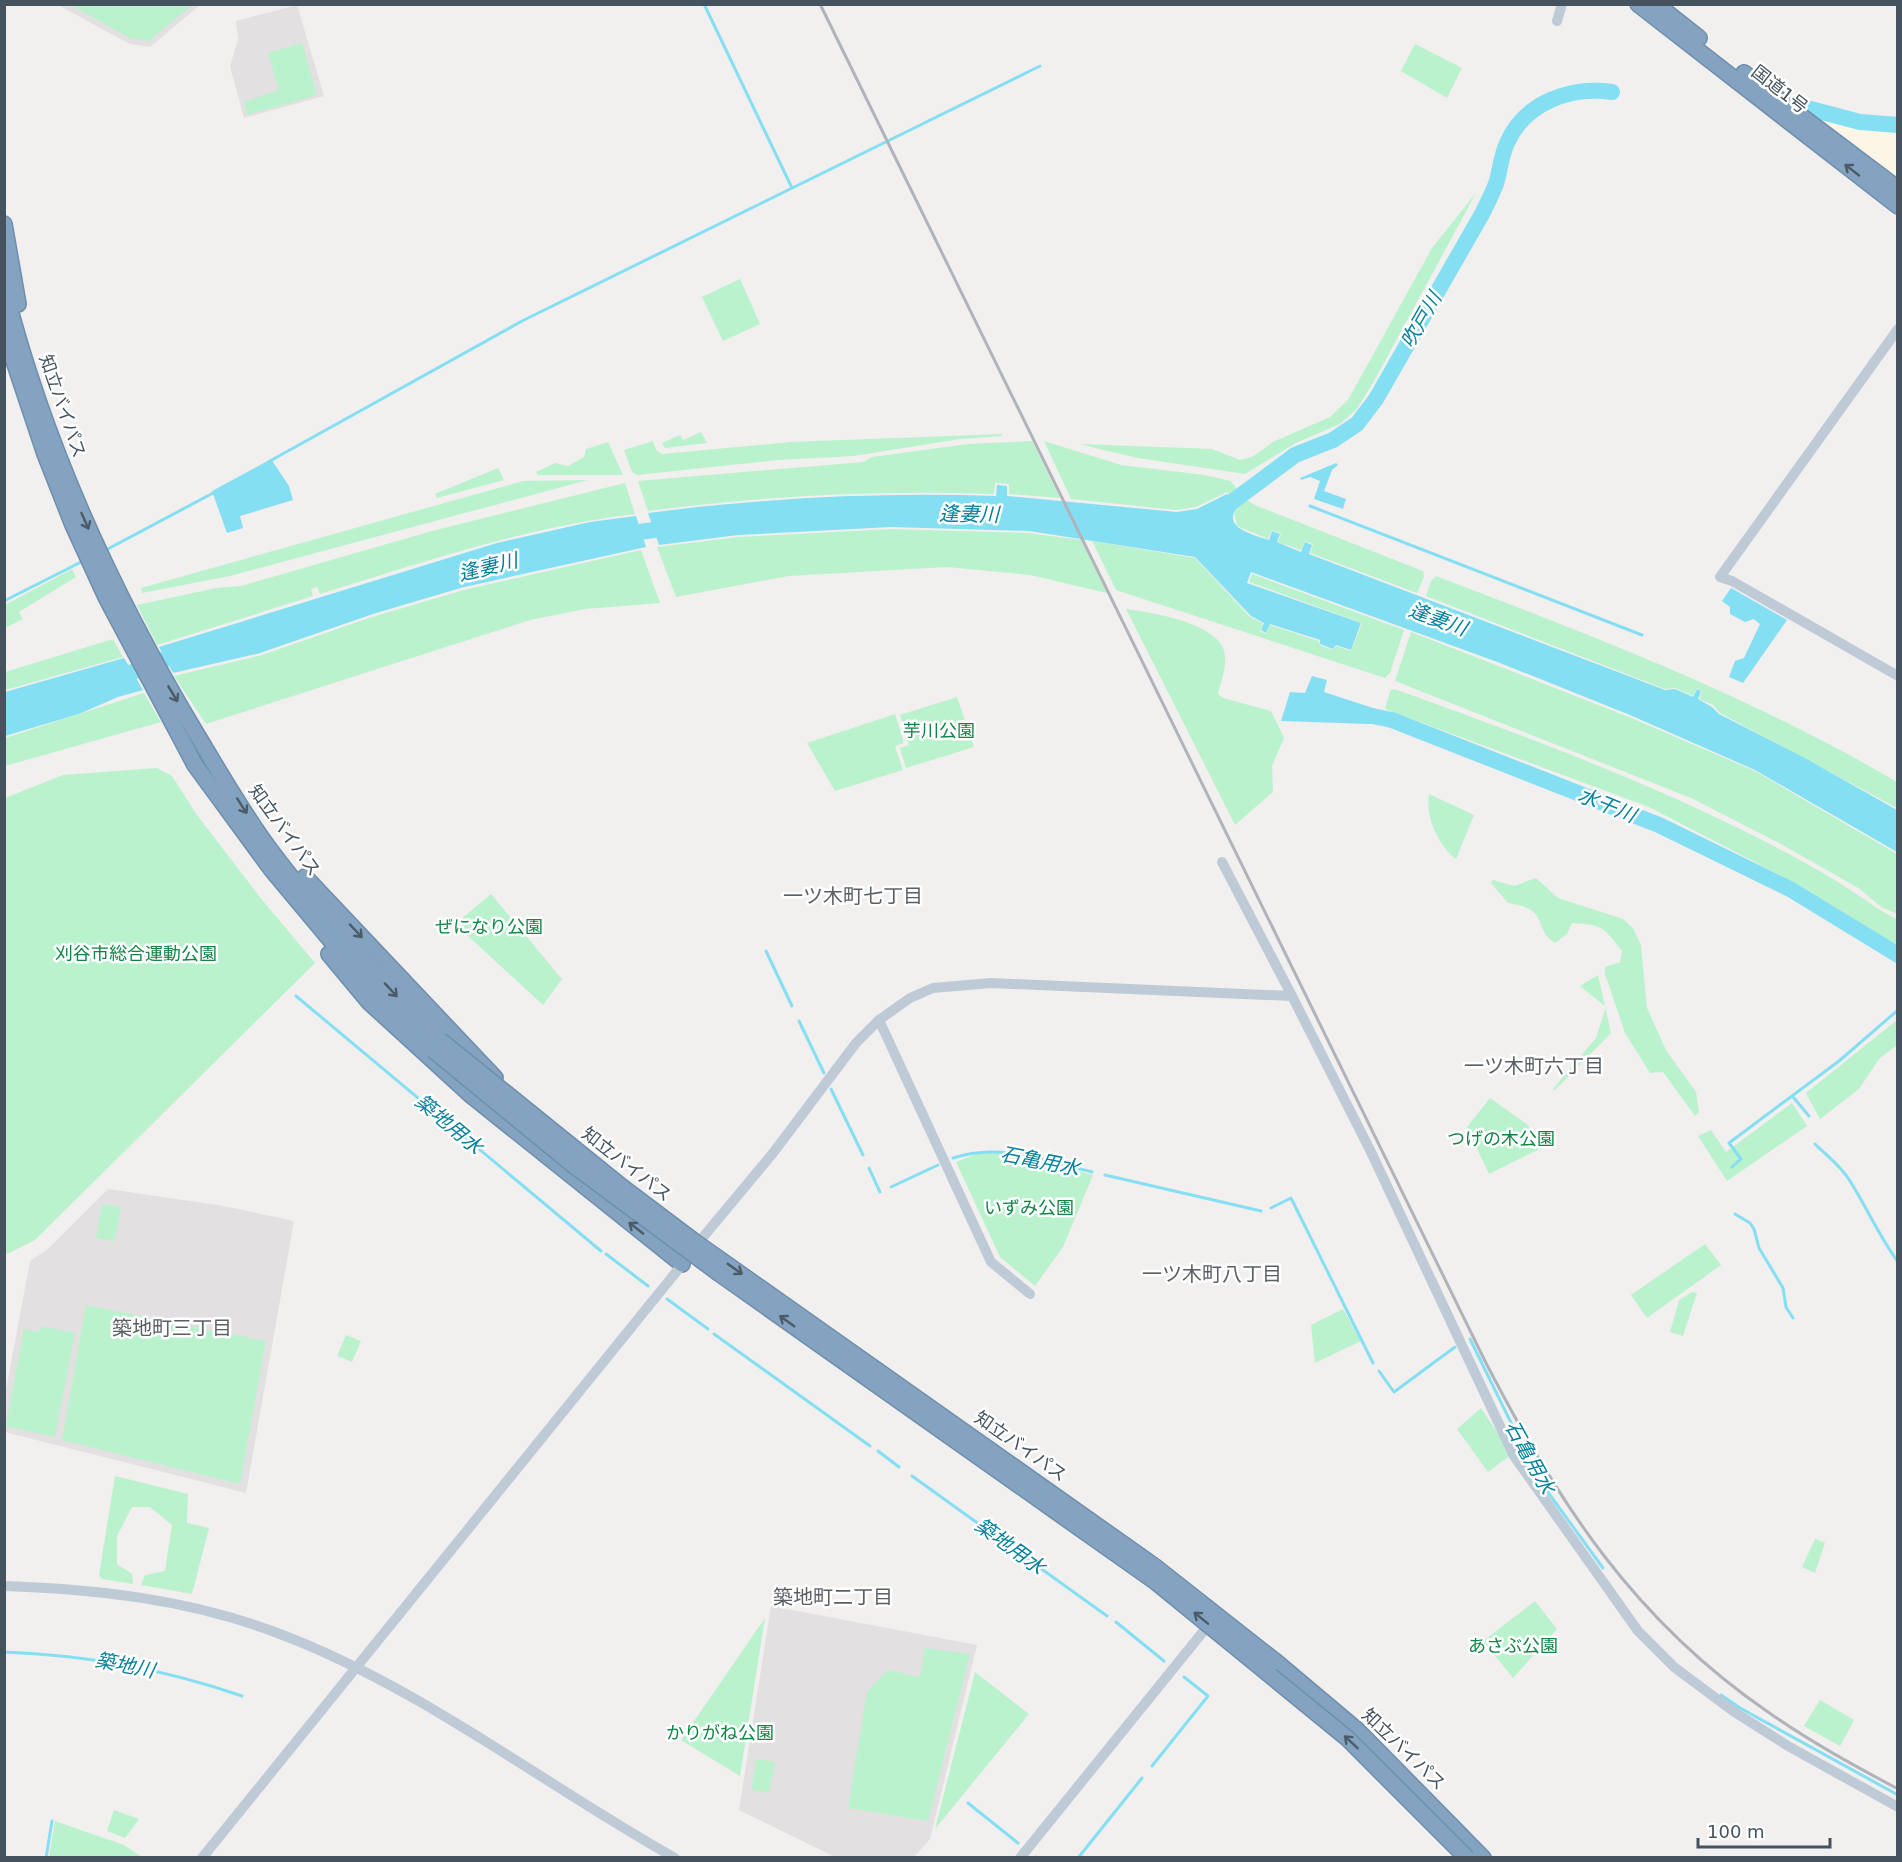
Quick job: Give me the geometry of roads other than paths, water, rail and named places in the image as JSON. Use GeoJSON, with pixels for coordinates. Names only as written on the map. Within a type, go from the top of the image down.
{"type":"FeatureCollection","features":[{"type":"Feature","properties":{"kind":"highway","name":"国道1号"},"geometry":{"type":"LineString","coordinates":[[1638,4],[1898,206]]}},
{"type":"Feature","properties":{"kind":"highway","name":"国道1号"},"geometry":{"type":"LineString","coordinates":[[1656,4],[1898,189]]}},
{"type":"Feature","properties":{"kind":"highway"},"geometry":{"type":"LineString","coordinates":[[4,224],[22,319],[66,455],[75,500]]}},
{"type":"Feature","properties":{"kind":"highway","name":"知立バイパス"},"geometry":{"type":"LineString","coordinates":[[4,287],[34,388],[75,500],[128,614],[211,757],[268,847],[437,1045],[695,1242],[1042,1485],[1234,1627],[1358,1731],[1483,1857]]}},
{"type":"Feature","properties":{"kind":"highway","name":"知立バイパス"},"geometry":{"type":"LineString","coordinates":[[4,331],[26,399],[73,525],[106,597],[195,765],[272,870],[338,949],[437,1045],[573,1165],[703,1261],[1156,1582],[1347,1738],[1467,1857]]}},
{"type":"Feature","properties":{"kind":"highway"},"geometry":{"type":"LineString","coordinates":[[4,359],[13,384],[26,399]]}},
{"type":"Feature","properties":{"kind":"highway"},"geometry":{"type":"LineString","coordinates":[[195,765],[211,802],[369,1002],[472,1096],[682,1264]]}},
{"type":"Feature","properties":{"kind":"highway"},"geometry":{"type":"LineString","coordinates":[[268,847],[296,867],[494,1077],[620,1181],[700,1240]]}},
{"type":"Feature","properties":{"kind":"street"},"geometry":{"type":"LineString","coordinates":[[1557,21],[1563,4]]}},
{"type":"Feature","properties":{"kind":"street"},"geometry":{"type":"LineString","coordinates":[[1898,329],[1720,577],[1732,581],[1898,675]]}},
{"type":"Feature","properties":{"kind":"street"},"geometry":{"type":"LineString","coordinates":[[1222,862],[1371,1152],[1514,1456],[1638,1631],[1652,1647],[1732,1711],[1788,1746],[1898,1807]]}},
{"type":"Feature","properties":{"kind":"street"},"geometry":{"type":"LineString","coordinates":[[202,1857],[700,1240],[773,1153],[856,1043],[879,1020],[910,998],[933,988],[962,984],[1292,996]]}},
{"type":"Feature","properties":{"kind":"street"},"geometry":{"type":"LineString","coordinates":[[879,1020],[991,1262],[1030,1294]]}},
{"type":"Feature","properties":{"kind":"street"},"geometry":{"type":"LineString","coordinates":[[4,1586],[89,1590],[178,1604],[271,1630],[355,1668],[492,1745],[630,1833],[675,1857]]}},
{"type":"Feature","properties":{"kind":"street"},"geometry":{"type":"LineString","coordinates":[[1020,1857],[1202,1633]]}},
{"type":"Feature","properties":{"kind":"water"},"geometry":{"type":"Polygon","coordinates":[[[271,459],[289,486],[293,500],[240,516],[243,528],[227,533],[212,491],[271,459]]]}},
{"type":"Feature","properties":{"kind":"water"},"geometry":{"type":"Polygon","coordinates":[[[1336,463],[1338,465],[1332,470],[1324,491],[1346,499],[1343,509],[1314,499],[1320,481],[1310,477],[1301,480],[1300,478],[1336,463]]]}},
{"type":"Feature","properties":{"kind":"water"},"geometry":{"type":"Polygon","coordinates":[[[997,485],[1007,486],[1007,496],[1177,512],[1197,509],[1227,494],[1230,497],[1238,491],[1244,498],[1235,504],[1238,507],[1233,520],[1236,525],[1248,533],[1269,540],[1272,531],[1280,534],[1277,542],[1301,552],[1305,542],[1312,545],[1309,554],[1665,690],[1675,689],[1693,697],[1697,689],[1701,691],[1698,699],[1719,714],[1803,757],[1897,810],[1897,852],[1755,770],[1630,715],[1500,663],[1251,572],[1247,583],[1361,623],[1351,650],[1336,645],[1333,649],[1320,644],[1320,640],[1270,624],[1266,633],[1261,630],[1264,623],[1251,616],[1195,557],[1029,531],[891,527],[738,535],[659,545],[648,513],[735,503],[822,497],[996,496],[997,485]]]}},
{"type":"Feature","properties":{"kind":"water"},"geometry":{"type":"Polygon","coordinates":[[[636,516],[646,547],[464,587],[373,614],[260,653],[173,673],[159,647],[497,543],[590,522],[636,516]]]}},
{"type":"Feature","properties":{"kind":"water"},"geometry":{"type":"Polygon","coordinates":[[[1731,588],[1787,620],[1743,683],[1729,677],[1735,661],[1744,658],[1760,624],[1754,619],[1745,622],[1730,614],[1730,607],[1722,601],[1731,588]]]}},
{"type":"Feature","properties":{"kind":"water"},"geometry":{"type":"Polygon","coordinates":[[[124,658],[143,690],[118,697],[79,714],[5,736],[5,692],[124,658]]]}},
{"type":"Feature","properties":{"kind":"water"},"geometry":{"type":"Polygon","coordinates":[[[1312,676],[1327,680],[1324,692],[1376,709],[1370,724],[1281,721],[1290,692],[1305,693],[1312,676]]]}},
{"type":"Feature","properties":{"kind":"waterway"},"geometry":{"type":"LineString","coordinates":[[704,4],[792,188]]}},
{"type":"Feature","properties":{"kind":"waterway"},"geometry":{"type":"LineString","coordinates":[[270,461],[522,321],[1040,66]]}},
{"type":"Feature","properties":{"kind":"waterway","name":"吹戸川"},"geometry":{"type":"LineString","coordinates":[[1224,508],[1295,455],[1333,440],[1357,424],[1376,399],[1482,214],[1496,184],[1507,143],[1525,117],[1537,107],[1566,95],[1596,91],[1612,92]]}},
{"type":"Feature","properties":{"kind":"waterway","name":"吹戸川"},"geometry":{"type":"LineString","coordinates":[[1803,107],[1860,122],[1898,125]]}},
{"type":"Feature","properties":{"kind":"waterway"},"geometry":{"type":"LineString","coordinates":[[104,551],[215,492]]}},
{"type":"Feature","properties":{"kind":"waterway"},"geometry":{"type":"LineString","coordinates":[[1310,506],[1642,635]]}},
{"type":"Feature","properties":{"kind":"waterway","name":"逢妻川"},"geometry":{"type":"LineString","coordinates":[[619,535],[674,527]]}},
{"type":"Feature","properties":{"kind":"waterway"},"geometry":{"type":"LineString","coordinates":[[4,601],[85,560]]}},
{"type":"Feature","properties":{"kind":"waterway","name":"逢妻川"},"geometry":{"type":"LineString","coordinates":[[112,680],[186,651]]}},
{"type":"Feature","properties":{"kind":"waterway","name":"水干川"},"geometry":{"type":"LineString","coordinates":[[1352,712],[1392,720],[1659,825],[1790,889],[1898,955]]}},
{"type":"Feature","properties":{"kind":"waterway","name":"石亀用水"},"geometry":{"type":"LineString","coordinates":[[766,951],[792,1006]]}},
{"type":"Feature","properties":{"kind":"waterway","name":"築地用水"},"geometry":{"type":"LineString","coordinates":[[296,996],[601,1251]]}},
{"type":"Feature","properties":{"kind":"waterway"},"geometry":{"type":"LineString","coordinates":[[1732,1167],[1741,1159],[1729,1143],[1839,1061],[1898,1010]]}},
{"type":"Feature","properties":{"kind":"waterway","name":"石亀用水"},"geometry":{"type":"LineString","coordinates":[[799,1021],[824,1073]]}},
{"type":"Feature","properties":{"kind":"waterway","name":"石亀用水"},"geometry":{"type":"LineString","coordinates":[[831,1089],[863,1155]]}},
{"type":"Feature","properties":{"kind":"waterway"},"geometry":{"type":"LineString","coordinates":[[1793,1097],[1809,1116]]}},
{"type":"Feature","properties":{"kind":"waterway"},"geometry":{"type":"LineString","coordinates":[[1815,1144],[1846,1176],[1898,1262]]}},
{"type":"Feature","properties":{"kind":"waterway","name":"石亀用水"},"geometry":{"type":"LineString","coordinates":[[953,1158],[970,1154],[1005,1152],[1092,1172]]}},
{"type":"Feature","properties":{"kind":"waterway","name":"石亀用水"},"geometry":{"type":"LineString","coordinates":[[891,1187],[938,1165]]}},
{"type":"Feature","properties":{"kind":"waterway","name":"石亀用水"},"geometry":{"type":"LineString","coordinates":[[869,1168],[880,1192]]}},
{"type":"Feature","properties":{"kind":"waterway","name":"石亀用水"},"geometry":{"type":"LineString","coordinates":[[1105,1175],[1261,1211]]}},
{"type":"Feature","properties":{"kind":"waterway","name":"石亀用水"},"geometry":{"type":"LineString","coordinates":[[1271,1208],[1291,1198],[1373,1363]]}},
{"type":"Feature","properties":{"kind":"waterway"},"geometry":{"type":"LineString","coordinates":[[1735,1214],[1750,1223],[1754,1229],[1759,1248],[1783,1288],[1786,1307],[1793,1318]]}},
{"type":"Feature","properties":{"kind":"waterway","name":"築地用水"},"geometry":{"type":"LineString","coordinates":[[606,1254],[648,1286]]}},
{"type":"Feature","properties":{"kind":"waterway","name":"築地用水"},"geometry":{"type":"LineString","coordinates":[[667,1299],[708,1329]]}},
{"type":"Feature","properties":{"kind":"waterway","name":"築地用水"},"geometry":{"type":"LineString","coordinates":[[714,1334],[870,1446]]}},
{"type":"Feature","properties":{"kind":"waterway","name":"石亀用水"},"geometry":{"type":"LineString","coordinates":[[1470,1339],[1539,1480],[1603,1568]]}},
{"type":"Feature","properties":{"kind":"waterway","name":"石亀用水"},"geometry":{"type":"LineString","coordinates":[[1379,1371],[1394,1392],[1455,1347]]}},
{"type":"Feature","properties":{"kind":"waterway","name":"築地用水"},"geometry":{"type":"LineString","coordinates":[[878,1451],[899,1467]]}},
{"type":"Feature","properties":{"kind":"waterway","name":"築地用水"},"geometry":{"type":"LineString","coordinates":[[912,1476],[1107,1616]]}},
{"type":"Feature","properties":{"kind":"waterway","name":"築地用水"},"geometry":{"type":"LineString","coordinates":[[1116,1622],[1164,1661]]}},
{"type":"Feature","properties":{"kind":"waterway","name":"築地川"},"geometry":{"type":"LineString","coordinates":[[4,1652],[65,1656],[125,1665],[184,1678],[242,1696]]}},
{"type":"Feature","properties":{"kind":"waterway","name":"築地用水"},"geometry":{"type":"LineString","coordinates":[[1152,1766],[1208,1696],[1184,1677]]}},
{"type":"Feature","properties":{"kind":"waterway","name":"石亀用水"},"geometry":{"type":"LineString","coordinates":[[1721,1695],[1740,1708],[1898,1795]]}},
{"type":"Feature","properties":{"kind":"waterway","name":"築地用水"},"geometry":{"type":"LineString","coordinates":[[1078,1858],[1142,1778]]}},
{"type":"Feature","properties":{"kind":"waterway"},"geometry":{"type":"LineString","coordinates":[[968,1803],[1018,1843]]}},
{"type":"Feature","properties":{"kind":"waterway","name":"築地用水"},"geometry":{"type":"LineString","coordinates":[[46,1858],[52,1821]]}},
{"type":"Feature","properties":{"kind":"railway"},"geometry":{"type":"LineString","coordinates":[[820,4],[1485,1361],[1541,1463],[1571,1510],[1604,1555],[1639,1598],[1678,1638],[1720,1676],[1784,1723],[1898,1789]]}},
{"type":"Feature","properties":{"kind":"district","name":"一ツ木町七丁目"},"geometry":{"type":"Point","coordinates":[853,896]}},
{"type":"Feature","properties":{"kind":"district","name":"一ツ木町六丁目"},"geometry":{"type":"Point","coordinates":[1534,1066]}},
{"type":"Feature","properties":{"kind":"district","name":"一ツ木町八丁目"},"geometry":{"type":"Point","coordinates":[1212,1274]}},
{"type":"Feature","properties":{"kind":"district","name":"築地町三丁目"},"geometry":{"type":"Point","coordinates":[172,1328]}},
{"type":"Feature","properties":{"kind":"district","name":"築地町二丁目"},"geometry":{"type":"Point","coordinates":[833,1597]}},
{"type":"Feature","properties":{"kind":"park label","name":"芋川公園"},"geometry":{"type":"Point","coordinates":[939,730]}},
{"type":"Feature","properties":{"kind":"park label","name":"ぜになり公園"},"geometry":{"type":"Point","coordinates":[489,926]}},
{"type":"Feature","properties":{"kind":"park label","name":"刈谷市総合運動公園"},"geometry":{"type":"Point","coordinates":[136,953]}},
{"type":"Feature","properties":{"kind":"park label","name":"つげの木公園"},"geometry":{"type":"Point","coordinates":[1501,1138]}},
{"type":"Feature","properties":{"kind":"park label","name":"いずみ公園"},"geometry":{"type":"Point","coordinates":[1029,1207]}},
{"type":"Feature","properties":{"kind":"park label","name":"あさぶ公園"},"geometry":{"type":"Point","coordinates":[1513,1645]}},
{"type":"Feature","properties":{"kind":"park label","name":"かりがね公園"},"geometry":{"type":"Point","coordinates":[720,1732]}}]}
